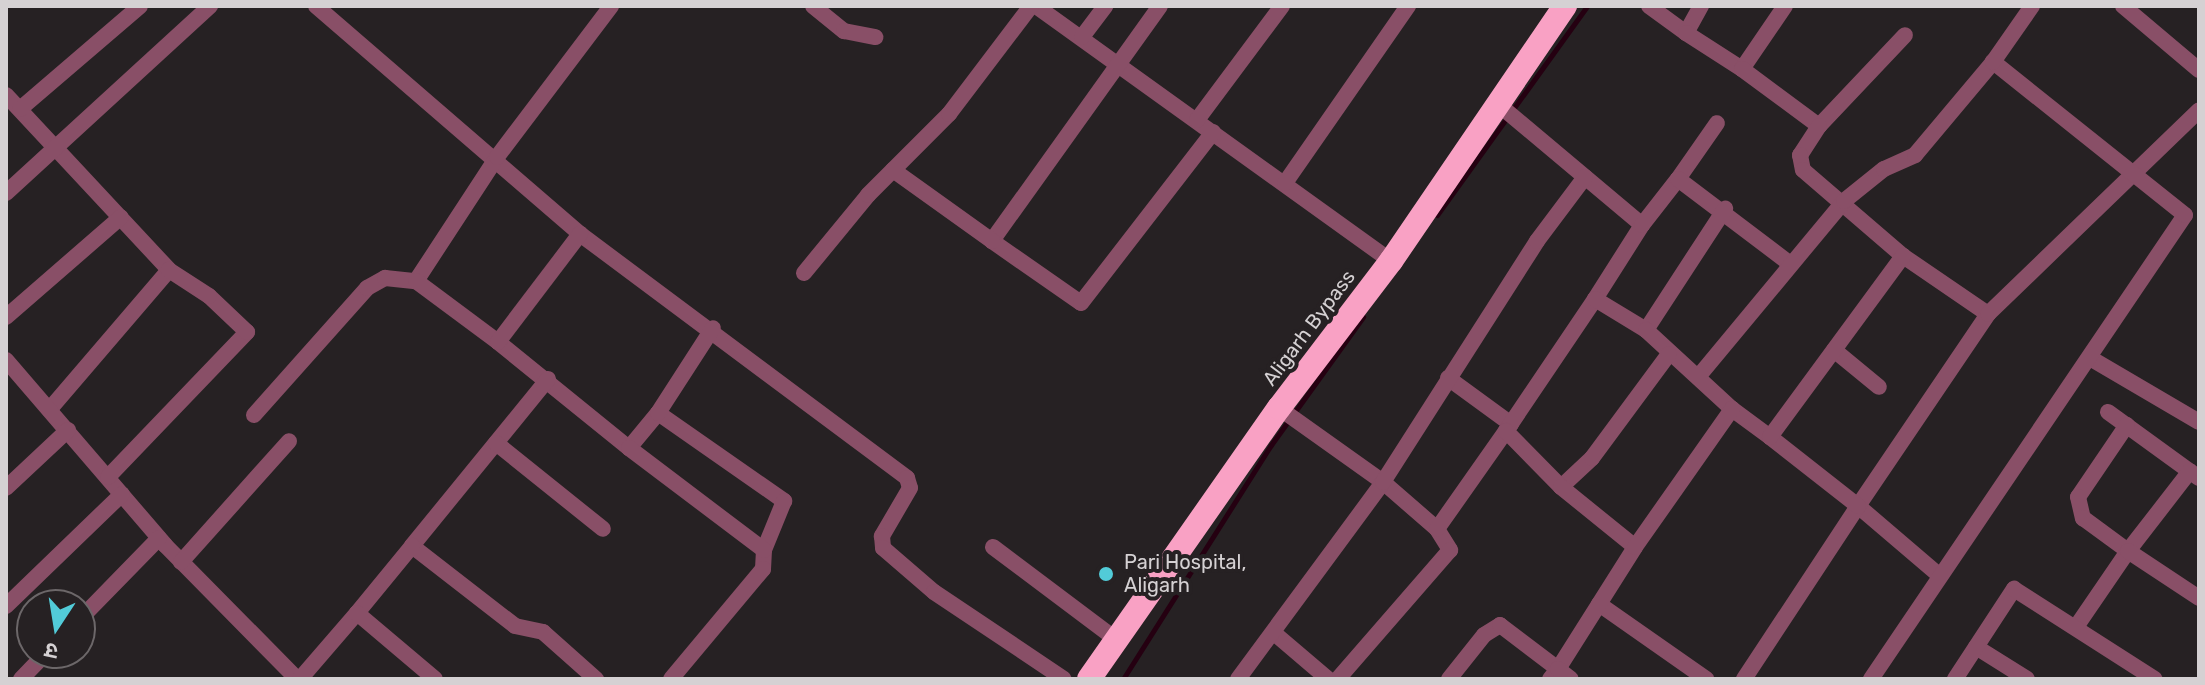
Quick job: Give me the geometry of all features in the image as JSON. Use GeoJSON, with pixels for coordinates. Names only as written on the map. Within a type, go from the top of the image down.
{"type":"FeatureCollection","features":[{"type":"Feature","properties":{"kind":"highway","name":"Aligarh Bypass"},"geometry":{"type":"LineString","coordinates":[[1089,679],[1288,415],[1391,261],[1505,111],[1559,8]]}},
{"type":"Feature","properties":{"kind":"street"},"geometry":{"type":"LineString","coordinates":[[20,109],[140,6]]}},
{"type":"Feature","properties":{"kind":"street"},"geometry":{"type":"LineString","coordinates":[[6,193],[210,6]]}},
{"type":"Feature","properties":{"kind":"street"},"geometry":{"type":"LineString","coordinates":[[316,6],[497,157],[580,234],[713,328],[785,390],[907,478],[910,488],[882,536],[888,554],[934,592],[1064,679]]}},
{"type":"Feature","properties":{"kind":"street"},"geometry":{"type":"LineString","coordinates":[[416,281],[497,157],[611,6]]}},
{"type":"Feature","properties":{"kind":"street"},"geometry":{"type":"LineString","coordinates":[[813,6],[844,31],[875,37]]}},
{"type":"Feature","properties":{"kind":"street"},"geometry":{"type":"LineString","coordinates":[[804,273],[893,170],[949,114],[1034,6],[1082,37],[1114,66],[1197,120],[1391,261]]}},
{"type":"Feature","properties":{"kind":"street"},"geometry":{"type":"LineString","coordinates":[[1082,37],[1105,6]]}},
{"type":"Feature","properties":{"kind":"street"},"geometry":{"type":"LineString","coordinates":[[992,241],[1114,66],[1160,6]]}},
{"type":"Feature","properties":{"kind":"street"},"geometry":{"type":"LineString","coordinates":[[1197,120],[1282,6]]}},
{"type":"Feature","properties":{"kind":"street"},"geometry":{"type":"LineString","coordinates":[[1285,183],[1408,6]]}},
{"type":"Feature","properties":{"kind":"street"},"geometry":{"type":"LineString","coordinates":[[1649,6],[1819,126]]}},
{"type":"Feature","properties":{"kind":"street"},"geometry":{"type":"LineString","coordinates":[[1686,33],[1701,6]]}},
{"type":"Feature","properties":{"kind":"street"},"geometry":{"type":"LineString","coordinates":[[1742,69],[1785,6]]}},
{"type":"Feature","properties":{"kind":"street"},"geometry":{"type":"LineString","coordinates":[[1698,377],[1789,263],[1844,201],[1884,169],[1915,155],[1993,62],[2032,6]]}},
{"type":"Feature","properties":{"kind":"street"},"geometry":{"type":"LineString","coordinates":[[2123,6],[2199,70]]}},
{"type":"Feature","properties":{"kind":"street"},"geometry":{"type":"LineString","coordinates":[[1905,35],[1819,126],[1800,155],[1803,170],[1844,201],[1903,256],[1988,314]]}},
{"type":"Feature","properties":{"kind":"street"},"geometry":{"type":"LineString","coordinates":[[1871,679],[2090,358],[2192,220],[1993,62]]}},
{"type":"Feature","properties":{"kind":"street"},"geometry":{"type":"LineString","coordinates":[[6,95],[169,270],[209,296],[247,332],[108,477]]}},
{"type":"Feature","properties":{"kind":"street"},"geometry":{"type":"LineString","coordinates":[[1744,679],[1988,314],[2199,110]]}},
{"type":"Feature","properties":{"kind":"street"},"geometry":{"type":"LineString","coordinates":[[1505,111],[1642,225]]}},
{"type":"Feature","properties":{"kind":"street"},"geometry":{"type":"LineString","coordinates":[[1437,529],[1509,427],[1642,225],[1717,123]]}},
{"type":"Feature","properties":{"kind":"street"},"geometry":{"type":"LineString","coordinates":[[893,170],[1081,303],[1213,132]]}},
{"type":"Feature","properties":{"kind":"street"},"geometry":{"type":"LineString","coordinates":[[1238,679],[1383,482],[1448,378],[1585,177]]}},
{"type":"Feature","properties":{"kind":"street"},"geometry":{"type":"LineString","coordinates":[[1678,179],[1725,209],[1789,263]]}},
{"type":"Feature","properties":{"kind":"street"},"geometry":{"type":"LineString","coordinates":[[1646,330],[1725,209]]}},
{"type":"Feature","properties":{"kind":"street"},"geometry":{"type":"LineString","coordinates":[[6,317],[121,217]]}},
{"type":"Feature","properties":{"kind":"street"},"geometry":{"type":"LineString","coordinates":[[498,342],[580,234]]}},
{"type":"Feature","properties":{"kind":"street"},"geometry":{"type":"LineString","coordinates":[[1770,437],[1903,256]]}},
{"type":"Feature","properties":{"kind":"street"},"geometry":{"type":"LineString","coordinates":[[49,410],[169,270]]}},
{"type":"Feature","properties":{"kind":"street"},"geometry":{"type":"LineString","coordinates":[[254,415],[367,288],[385,278],[416,281],[548,379],[629,448],[764,550]]}},
{"type":"Feature","properties":{"kind":"street"},"geometry":{"type":"LineString","coordinates":[[1595,299],[1646,330],[1732,409],[1858,506],[1940,576]]}},
{"type":"Feature","properties":{"kind":"street"},"geometry":{"type":"LineString","coordinates":[[629,448],[658,413],[713,328]]}},
{"type":"Feature","properties":{"kind":"street"},"geometry":{"type":"LineString","coordinates":[[1834,350],[1879,387]]}},
{"type":"Feature","properties":{"kind":"street"},"geometry":{"type":"LineString","coordinates":[[1561,487],[1592,458],[1669,354]]}},
{"type":"Feature","properties":{"kind":"street"},"geometry":{"type":"LineString","coordinates":[[2090,358],[2199,422]]}},
{"type":"Feature","properties":{"kind":"street"},"geometry":{"type":"LineString","coordinates":[[6,360],[181,562],[299,679],[357,613],[548,379]]}},
{"type":"Feature","properties":{"kind":"street"},"geometry":{"type":"LineString","coordinates":[[1448,378],[1509,427],[1561,487],[1635,547]]}},
{"type":"Feature","properties":{"kind":"street"},"geometry":{"type":"LineString","coordinates":[[1449,679],[1484,635],[1500,625],[1560,676],[1599,604],[1635,547],[1732,409]]}},
{"type":"Feature","properties":{"kind":"street"},"geometry":{"type":"LineString","coordinates":[[2076,627],[2128,551],[2194,475],[2108,412]]}},
{"type":"Feature","properties":{"kind":"street"},"geometry":{"type":"LineString","coordinates":[[658,413],[784,501],[764,550],[763,569],[671,679]]}},
{"type":"Feature","properties":{"kind":"street"},"geometry":{"type":"LineString","coordinates":[[1288,415],[1383,482],[1437,529],[1450,550],[1444,563],[1338,679]]}},
{"type":"Feature","properties":{"kind":"street"},"geometry":{"type":"LineString","coordinates":[[2127,425],[2077,507],[2128,551],[2199,598]]}},
{"type":"Feature","properties":{"kind":"street"},"geometry":{"type":"LineString","coordinates":[[6,488],[68,430]]}},
{"type":"Feature","properties":{"kind":"street"},"geometry":{"type":"LineString","coordinates":[[181,562],[289,441]]}},
{"type":"Feature","properties":{"kind":"street"},"geometry":{"type":"LineString","coordinates":[[496,443],[603,529]]}},
{"type":"Feature","properties":{"kind":"street"},"geometry":{"type":"LineString","coordinates":[[6,606],[122,494]]}},
{"type":"Feature","properties":{"kind":"street"},"geometry":{"type":"LineString","coordinates":[[96,603],[159,538]]}},
{"type":"Feature","properties":{"kind":"street"},"geometry":{"type":"LineString","coordinates":[[412,546],[515,626],[543,632],[596,679]]}},
{"type":"Feature","properties":{"kind":"street"},"geometry":{"type":"LineString","coordinates":[[993,547],[1117,640]]}},
{"type":"Feature","properties":{"kind":"street"},"geometry":{"type":"LineString","coordinates":[[1955,679],[2014,589],[2155,679]]}},
{"type":"Feature","properties":{"kind":"street"},"geometry":{"type":"LineString","coordinates":[[1599,604],[1706,679]]}},
{"type":"Feature","properties":{"kind":"street"},"geometry":{"type":"LineString","coordinates":[[357,613],[435,679]]}},
{"type":"Feature","properties":{"kind":"street"},"geometry":{"type":"LineString","coordinates":[[1274,633],[1328,679]]}},
{"type":"Feature","properties":{"kind":"street"},"geometry":{"type":"LineString","coordinates":[[1976,647],[2027,679]]}},
{"type":"Feature","properties":{"kind":"waterway"},"geometry":{"type":"LineString","coordinates":[[1437,215],[1587,6]]}},
{"type":"Feature","properties":{"kind":"waterway"},"geometry":{"type":"LineString","coordinates":[[1123,679],[1271,445],[1363,317]]}},
{"type":"Feature","properties":{"kind":"place","name":"Pari Hospital, Aligarh"},"geometry":{"type":"Point","coordinates":[1106,574]}}]}
